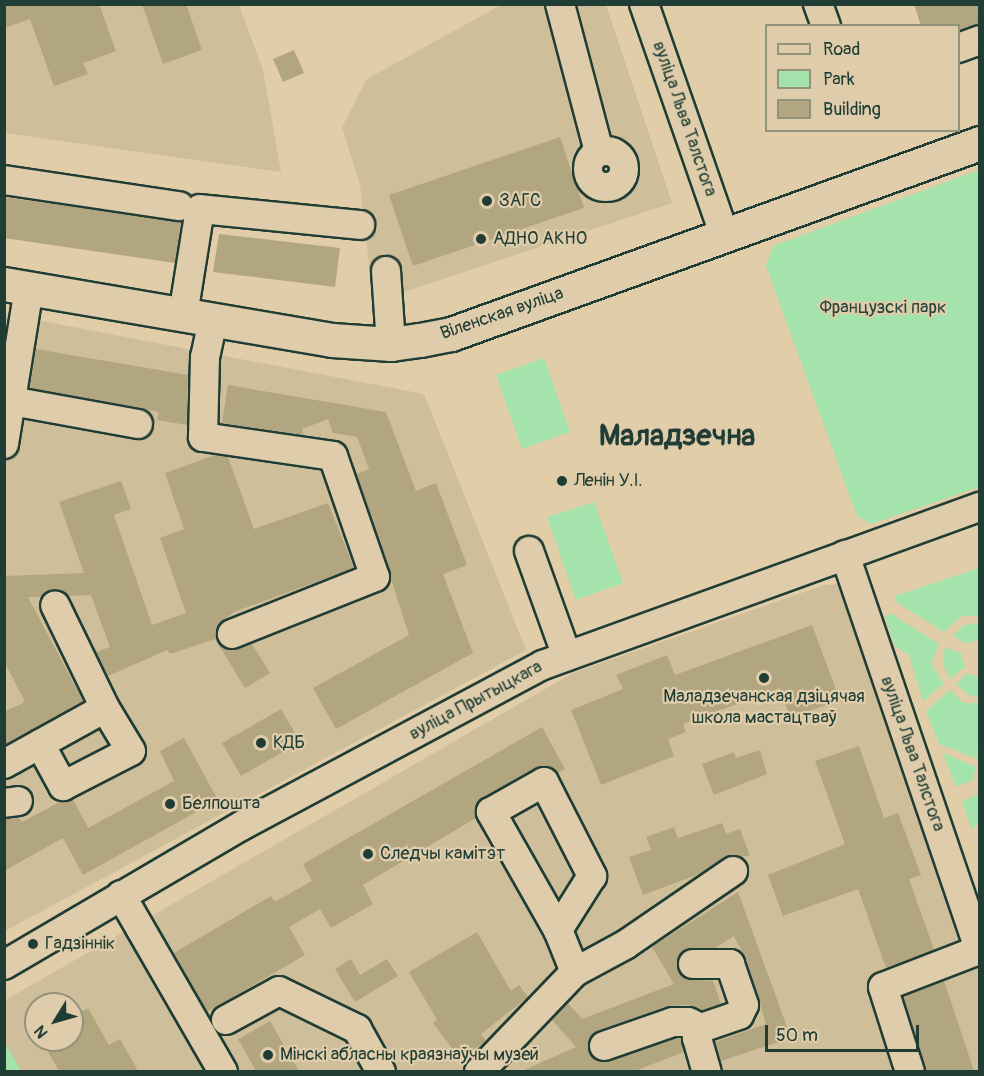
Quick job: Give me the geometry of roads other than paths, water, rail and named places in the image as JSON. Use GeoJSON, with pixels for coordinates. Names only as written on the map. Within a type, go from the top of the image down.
{"type":"FeatureCollection","features":[{"type":"Feature","properties":{"kind":"main road","name":"Віленская вуліца"},"geometry":{"type":"LineString","coordinates":[[17,286],[332,340],[391,344],[452,334],[980,143]]}},
{"type":"Feature","properties":{"kind":"street"},"geometry":{"type":"LineString","coordinates":[[560,4],[598,152]]}},
{"type":"Feature","properties":{"kind":"street","name":"вуліца Льва Талстога"},"geometry":{"type":"LineString","coordinates":[[644,4],[724,234]]}},
{"type":"Feature","properties":{"kind":"street"},"geometry":{"type":"LineString","coordinates":[[818,4],[825,24]]}},
{"type":"Feature","properties":{"kind":"street"},"geometry":{"type":"LineString","coordinates":[[960,47],[980,40]]}},
{"type":"Feature","properties":{"kind":"street"},"geometry":{"type":"LineString","coordinates":[[4,180],[179,206]]}},
{"type":"Feature","properties":{"kind":"street"},"geometry":{"type":"LineString","coordinates":[[232,634],[375,577],[333,456],[203,438],[204,368],[198,317],[200,208],[360,225]]}},
{"type":"Feature","properties":{"kind":"street"},"geometry":{"type":"LineString","coordinates":[[386,271],[391,344]]}},
{"type":"Feature","properties":{"kind":"street"},"geometry":{"type":"LineString","coordinates":[[4,444],[11,401],[17,286]]}},
{"type":"Feature","properties":{"kind":"street"},"geometry":{"type":"LineString","coordinates":[[11,401],[138,424]]}},
{"type":"Feature","properties":{"kind":"street","name":"вуліца Прытыцкага"},"geometry":{"type":"LineString","coordinates":[[4,965],[243,825],[566,654],[980,507]]}},
{"type":"Feature","properties":{"kind":"street"},"geometry":{"type":"LineString","coordinates":[[529,551],[566,654]]}},
{"type":"Feature","properties":{"kind":"street","name":"вуліца Льва Талстога"},"geometry":{"type":"LineString","coordinates":[[845,555],[979,951]]}},
{"type":"Feature","properties":{"kind":"street"},"geometry":{"type":"LineString","coordinates":[[40,744],[63,786],[131,751],[105,708],[55,605]]}},
{"type":"Feature","properties":{"kind":"street"},"geometry":{"type":"LineString","coordinates":[[4,764],[105,708]]}},
{"type":"Feature","properties":{"kind":"street"},"geometry":{"type":"LineString","coordinates":[[558,930],[592,876],[544,782],[491,812],[558,930],[575,972]]}},
{"type":"Feature","properties":{"kind":"street"},"geometry":{"type":"LineString","coordinates":[[479,1071],[575,972],[626,945],[733,871]]}},
{"type":"Feature","properties":{"kind":"street"},"geometry":{"type":"LineString","coordinates":[[121,895],[223,1071]]}},
{"type":"Feature","properties":{"kind":"street"},"geometry":{"type":"LineString","coordinates":[[910,1071],[883,987],[979,951]]}},
{"type":"Feature","properties":{"kind":"street"},"geometry":{"type":"LineString","coordinates":[[603,1046],[673,1022],[701,1028],[739,1015],[744,1005],[730,964],[693,964]]}},
{"type":"Feature","properties":{"kind":"street"},"geometry":{"type":"LineString","coordinates":[[226,1020],[279,990],[357,1029],[381,1071]]}},
{"type":"Feature","properties":{"kind":"street"},"geometry":{"type":"LineString","coordinates":[[701,1028],[696,1038],[707,1071]]}},
{"type":"Feature","properties":{"kind":"place","name":"ЗАГС"},"geometry":{"type":"Point","coordinates":[487,201]}},
{"type":"Feature","properties":{"kind":"place","name":"АДНО АКНО"},"geometry":{"type":"Point","coordinates":[481,239]}},
{"type":"Feature","properties":{"kind":"place","name":"Ленін У.І."},"geometry":{"type":"Point","coordinates":[562,481]}},
{"type":"Feature","properties":{"kind":"place","name":"Маладзечанская дзіцячая школа мастацтваў"},"geometry":{"type":"Point","coordinates":[764,678]}},
{"type":"Feature","properties":{"kind":"place","name":"КДБ"},"geometry":{"type":"Point","coordinates":[261,743]}},
{"type":"Feature","properties":{"kind":"place","name":"Белпошта"},"geometry":{"type":"Point","coordinates":[170,804]}},
{"type":"Feature","properties":{"kind":"place","name":"Следчы камітэт"},"geometry":{"type":"Point","coordinates":[368,854]}},
{"type":"Feature","properties":{"kind":"place","name":"Гадзіннік"},"geometry":{"type":"Point","coordinates":[33,944]}},
{"type":"Feature","properties":{"kind":"place","name":"Мінскі абласны краязнаўчы музей"},"geometry":{"type":"Point","coordinates":[268,1055]}},
{"type":"Feature","properties":{"kind":"district","name":"Маладзечна"},"geometry":{"type":"Point","coordinates":[677,436]}},
{"type":"Feature","properties":{"kind":"park label","name":"Французскі парк"},"geometry":{"type":"Point","coordinates":[883,308]}}]}
